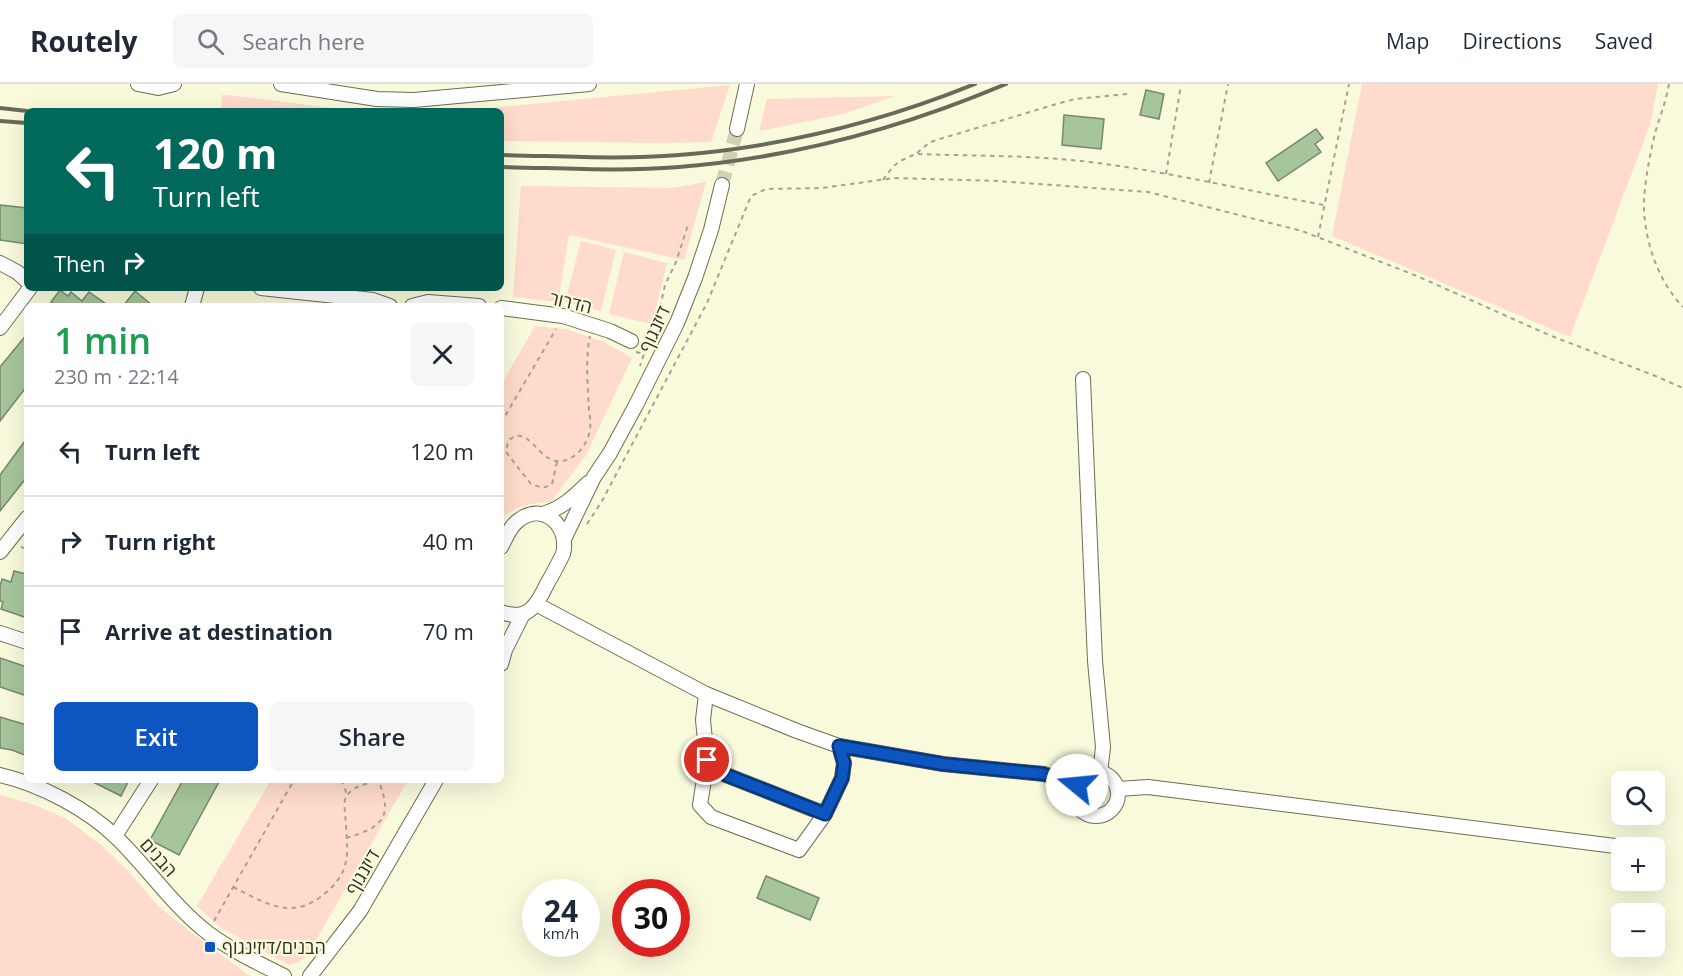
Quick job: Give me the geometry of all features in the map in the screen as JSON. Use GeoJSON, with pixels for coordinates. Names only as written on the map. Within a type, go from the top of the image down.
{"type":"FeatureCollection","features":[{"type":"Feature","properties":{"kind":"street"},"geometry":{"type":"LineString","coordinates":[[138,84],[158,88],[174,84]]}},
{"type":"Feature","properties":{"kind":"street"},"geometry":{"type":"LineString","coordinates":[[281,84],[377,99],[414,100],[450,90],[590,84]]}},
{"type":"Feature","properties":{"kind":"street"},"geometry":{"type":"LineString","coordinates":[[737,129],[747,84]]}},
{"type":"Feature","properties":{"kind":"street","name":"דיזנגוף"},"geometry":{"type":"LineString","coordinates":[[536,604],[563,554],[565,537],[594,477],[636,405],[677,323],[711,230],[722,186]]}},
{"type":"Feature","properties":{"kind":"street"},"geometry":{"type":"LineString","coordinates":[[0,263],[7,265],[24,278]]}},
{"type":"Feature","properties":{"kind":"street"},"geometry":{"type":"LineString","coordinates":[[0,328],[28,291]]}},
{"type":"Feature","properties":{"kind":"street"},"geometry":{"type":"LineString","coordinates":[[289,291],[373,300],[382,303]]}},
{"type":"Feature","properties":{"kind":"street"},"geometry":{"type":"LineString","coordinates":[[424,303],[441,303]]}},
{"type":"Feature","properties":{"kind":"street","name":"הדרור"},"geometry":{"type":"LineString","coordinates":[[504,308],[563,316],[631,341]]}},
{"type":"Feature","properties":{"kind":"street"},"geometry":{"type":"LineString","coordinates":[[1083,379],[1095,662],[1104,747],[1100,772]]}},
{"type":"Feature","properties":{"kind":"street","name":"דיזנגוף"},"geometry":{"type":"LineString","coordinates":[[504,542],[517,520],[533,514],[553,511],[564,505],[594,477]]}},
{"type":"Feature","properties":{"kind":"street"},"geometry":{"type":"LineString","coordinates":[[542,514],[557,522],[565,537]]}},
{"type":"Feature","properties":{"kind":"street"},"geometry":{"type":"LineString","coordinates":[[0,552],[24,522]]}},
{"type":"Feature","properties":{"kind":"street"},"geometry":{"type":"LineString","coordinates":[[504,654],[523,614],[536,604],[706,694],[839,746],[943,764],[1044,774],[1077,785]]}},
{"type":"Feature","properties":{"kind":"street"},"geometry":{"type":"LineString","coordinates":[[504,613],[523,614]]}},
{"type":"Feature","properties":{"kind":"street"},"geometry":{"type":"LineString","coordinates":[[0,633],[24,641]]}},
{"type":"Feature","properties":{"kind":"street"},"geometry":{"type":"LineString","coordinates":[[706,694],[703,720],[707,760],[700,805],[711,817],[799,850],[825,814],[842,778],[844,763],[839,746]]}},
{"type":"Feature","properties":{"kind":"street"},"geometry":{"type":"LineString","coordinates":[[707,760],[713,768],[726,775],[825,814]]}},
{"type":"Feature","properties":{"kind":"street"},"geometry":{"type":"LineString","coordinates":[[1100,772],[1113,779],[1118,789],[1118,796],[1114,807],[1103,814],[1091,815],[1076,803],[1075,790],[1085,775],[1100,772]]}},
{"type":"Feature","properties":{"kind":"street","name":"הבנים"},"geometry":{"type":"LineString","coordinates":[[0,775],[64,799],[115,836],[207,932],[232,949],[284,976]]}},
{"type":"Feature","properties":{"kind":"street"},"geometry":{"type":"LineString","coordinates":[[115,836],[149,783]]}},
{"type":"Feature","properties":{"kind":"street","name":"דיזנגוף"},"geometry":{"type":"LineString","coordinates":[[310,976],[360,911],[434,783]]}},
{"type":"Feature","properties":{"kind":"street"},"geometry":{"type":"LineString","coordinates":[[1118,789],[1148,787],[1611,845]]}},
{"type":"Feature","properties":{"kind":"path"},"geometry":{"type":"LineString","coordinates":[[1209,183],[1228,84]]}},
{"type":"Feature","properties":{"kind":"path"},"geometry":{"type":"LineString","coordinates":[[1318,237],[1349,84]]}},
{"type":"Feature","properties":{"kind":"path"},"geometry":{"type":"LineString","coordinates":[[1669,84],[1655,135],[1644,211],[1652,251],[1663,280],[1672,296],[1683,307]]}},
{"type":"Feature","properties":{"kind":"path"},"geometry":{"type":"LineString","coordinates":[[1166,174],[1181,85]]}},
{"type":"Feature","properties":{"kind":"path"},"geometry":{"type":"LineString","coordinates":[[883,180],[898,161],[916,154],[930,142],[1075,99],[1128,94]]}},
{"type":"Feature","properties":{"kind":"path"},"geometry":{"type":"LineString","coordinates":[[916,154],[1081,161],[1166,174],[1324,205]]}},
{"type":"Feature","properties":{"kind":"path"},"geometry":{"type":"LineString","coordinates":[[751,196],[766,189],[822,188],[894,178],[999,180],[1148,192],[1302,231],[1417,276],[1549,335],[1683,388]]}},
{"type":"Feature","properties":{"kind":"path"},"geometry":{"type":"LineString","coordinates":[[637,372],[645,354],[627,350],[631,341],[643,339],[654,326],[665,285],[676,262],[688,225]]}},
{"type":"Feature","properties":{"kind":"path"},"geometry":{"type":"LineString","coordinates":[[504,418],[563,316]]}},
{"type":"Feature","properties":{"kind":"path"},"geometry":{"type":"LineString","coordinates":[[557,462],[552,484],[543,488],[531,484],[506,452],[508,441],[513,436],[527,438],[545,456],[557,462],[567,461],[581,452],[590,430],[588,369],[592,325]]}},
{"type":"Feature","properties":{"kind":"path"},"geometry":{"type":"LineString","coordinates":[[207,932],[292,783]]}},
{"type":"Feature","properties":{"kind":"path"},"geometry":{"type":"LineString","coordinates":[[343,783],[347,795]]}},
{"type":"Feature","properties":{"kind":"path"},"geometry":{"type":"LineString","coordinates":[[233,887],[271,906],[291,909],[312,903],[333,888],[344,872],[347,857],[344,804],[347,795],[359,785],[367,783]]}},
{"type":"Feature","properties":{"kind":"path"},"geometry":{"type":"LineString","coordinates":[[346,838],[379,825],[385,810],[385,798],[381,783]]}},
{"type":"Feature","properties":{"kind":"shaded area"},"geometry":{"type":"Polygon","coordinates":[[[1362,84],[1658,84],[1650,125],[1570,337],[1332,236],[1362,84]]]}},
{"type":"Feature","properties":{"kind":"shaded area"},"geometry":{"type":"Polygon","coordinates":[[[730,85],[711,142],[504,141],[504,108],[490,108],[730,85]]]}},
{"type":"Feature","properties":{"kind":"shaded area"},"geometry":{"type":"Polygon","coordinates":[[[222,95],[332,108],[221,108],[222,95]]]}},
{"type":"Feature","properties":{"kind":"shaded area"},"geometry":{"type":"Polygon","coordinates":[[[895,96],[843,114],[759,131],[767,99],[895,96]]]}},
{"type":"Feature","properties":{"kind":"shaded area"},"geometry":{"type":"Polygon","coordinates":[[[706,182],[684,260],[569,235],[558,302],[513,297],[521,186],[671,188],[706,182]]]}},
{"type":"Feature","properties":{"kind":"shaded area"},"geometry":{"type":"Polygon","coordinates":[[[581,241],[616,250],[601,311],[565,302],[581,241]]]}},
{"type":"Feature","properties":{"kind":"shaded area"},"geometry":{"type":"Polygon","coordinates":[[[624,252],[667,263],[652,324],[609,314],[624,252]]]}},
{"type":"Feature","properties":{"kind":"shaded area"},"geometry":{"type":"Polygon","coordinates":[[[535,326],[566,329],[604,342],[632,358],[586,455],[551,502],[524,506],[504,517],[504,380],[535,326]]]}},
{"type":"Feature","properties":{"kind":"shaded area"},"geometry":{"type":"Polygon","coordinates":[[[269,783],[406,783],[308,954],[298,963],[289,965],[221,928],[197,906],[269,783]]]}},
{"type":"Feature","properties":{"kind":"shaded area"},"geometry":{"type":"Polygon","coordinates":[[[0,795],[35,805],[65,818],[101,845],[130,873],[158,906],[250,976],[0,976],[0,795]]]}},
{"type":"Feature","properties":{"kind":"building"},"geometry":{"type":"Polygon","coordinates":[[[1146,90],[1164,94],[1159,119],[1140,115],[1146,90]]]}},
{"type":"Feature","properties":{"kind":"building"},"geometry":{"type":"Polygon","coordinates":[[[1064,115],[1104,119],[1101,149],[1062,145],[1064,115]]]}},
{"type":"Feature","properties":{"kind":"building"},"geometry":{"type":"Polygon","coordinates":[[[1316,129],[1323,138],[1315,144],[1321,152],[1278,181],[1266,163],[1316,129]]]}},
{"type":"Feature","properties":{"kind":"building"},"geometry":{"type":"Polygon","coordinates":[[[0,205],[24,208],[24,244],[0,240],[0,205]]]}},
{"type":"Feature","properties":{"kind":"building"},"geometry":{"type":"Polygon","coordinates":[[[61,291],[68,296],[71,292],[82,301],[89,292],[105,303],[52,303],[51,302],[61,291]]]}},
{"type":"Feature","properties":{"kind":"building"},"geometry":{"type":"Polygon","coordinates":[[[135,291],[149,303],[125,303],[135,291]]]}},
{"type":"Feature","properties":{"kind":"building"},"geometry":{"type":"Polygon","coordinates":[[[24,338],[24,390],[0,421],[0,367],[24,338]]]}},
{"type":"Feature","properties":{"kind":"building"},"geometry":{"type":"Polygon","coordinates":[[[24,442],[24,481],[0,511],[0,475],[24,442]]]}},
{"type":"Feature","properties":{"kind":"building"},"geometry":{"type":"Polygon","coordinates":[[[14,571],[24,573],[24,617],[1,609],[2,579],[11,582],[14,571]]]}},
{"type":"Feature","properties":{"kind":"building"},"geometry":{"type":"Polygon","coordinates":[[[0,658],[24,666],[24,695],[0,687],[0,658]]]}},
{"type":"Feature","properties":{"kind":"building"},"geometry":{"type":"Polygon","coordinates":[[[0,717],[24,724],[24,755],[0,748],[0,717]]]}},
{"type":"Feature","properties":{"kind":"building"},"geometry":{"type":"Polygon","coordinates":[[[95,783],[128,783],[121,796],[95,783]]]}},
{"type":"Feature","properties":{"kind":"building"},"geometry":{"type":"Polygon","coordinates":[[[181,783],[218,783],[179,855],[150,840],[181,783]]]}},
{"type":"Feature","properties":{"kind":"building"},"geometry":{"type":"Polygon","coordinates":[[[766,876],[819,898],[810,920],[757,898],[766,876]]]}},
{"type":"Feature","properties":{"kind":"tunnel"},"geometry":{"type":"LineString","coordinates":[[722,185],[737,129]]}},
{"type":"Feature","properties":{"kind":"railway"},"geometry":{"type":"LineString","coordinates":[[504,155],[635,157],[679,155],[755,146],[867,121],[975,84]]}},
{"type":"Feature","properties":{"kind":"railway"},"geometry":{"type":"LineString","coordinates":[[504,167],[635,169],[721,163],[846,139],[927,114],[1006,84]]}},
{"type":"Feature","properties":{"kind":"railway"},"geometry":{"type":"LineString","coordinates":[[0,108],[24,111]]}},
{"type":"Feature","properties":{"kind":"railway"},"geometry":{"type":"LineString","coordinates":[[0,121],[24,123]]}},
{"type":"Feature","properties":{"kind":"place","name":"הבנים/דיזינגוף"},"geometry":{"type":"Point","coordinates":[210,947]}},
{"type":"Feature","properties":{"kind":"route"},"geometry":{"type":"LineString","coordinates":[[707,760],[713,768],[726,775],[825,814],[842,778],[844,763],[839,746],[943,764],[1044,774],[1077,785]]}}]}
